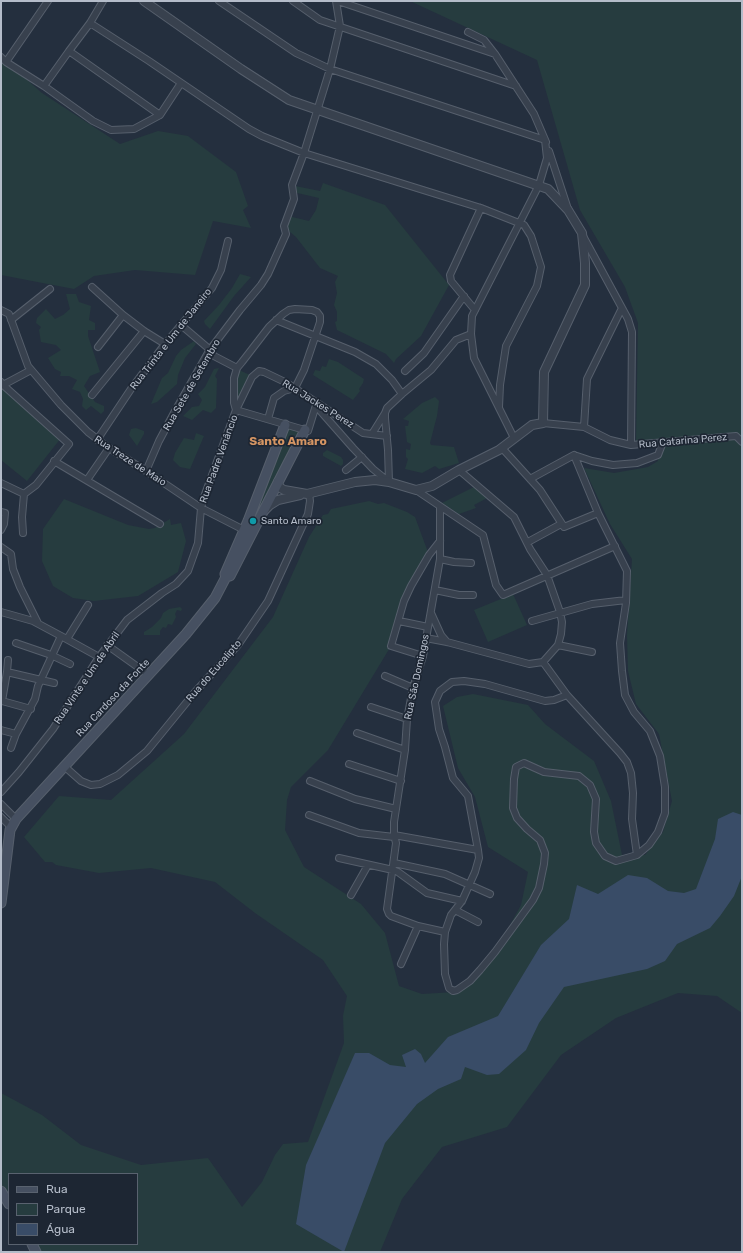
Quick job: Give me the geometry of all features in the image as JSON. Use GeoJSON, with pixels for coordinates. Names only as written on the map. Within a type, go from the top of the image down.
{"type":"FeatureCollection","features":[{"type":"Feature","properties":{"kind":"main road","name":"Rua Cardoso da Fonte"},"geometry":{"type":"LineString","coordinates":[[13,825],[64,766],[201,617],[215,598],[226,577],[225,574],[248,531],[285,424]]}},
{"type":"Feature","properties":{"kind":"main road","name":"Rua Cardoso da Fonte"},"geometry":{"type":"LineString","coordinates":[[248,531],[261,514],[305,430]]}},
{"type":"Feature","properties":{"kind":"main road"},"geometry":{"type":"LineString","coordinates":[[1,903],[13,825]]}},
{"type":"Feature","properties":{"kind":"main road"},"geometry":{"type":"LineString","coordinates":[[1,1190],[8,1202]]}},
{"type":"Feature","properties":{"kind":"street"},"geometry":{"type":"LineString","coordinates":[[6,62],[48,1]]}},
{"type":"Feature","properties":{"kind":"street"},"geometry":{"type":"LineString","coordinates":[[44,86],[90,23],[103,1]]}},
{"type":"Feature","properties":{"kind":"street"},"geometry":{"type":"LineString","coordinates":[[144,1],[289,100],[538,185],[548,190],[568,210]]}},
{"type":"Feature","properties":{"kind":"street"},"geometry":{"type":"LineString","coordinates":[[219,1],[296,53],[330,69],[545,140]]}},
{"type":"Feature","properties":{"kind":"street"},"geometry":{"type":"LineString","coordinates":[[293,1],[320,20],[516,86]]}},
{"type":"Feature","properties":{"kind":"street"},"geometry":{"type":"LineString","coordinates":[[340,26],[337,1],[495,54]]}},
{"type":"Feature","properties":{"kind":"street"},"geometry":{"type":"LineString","coordinates":[[90,23],[249,129],[304,153],[481,208],[524,225],[530,236],[541,267],[537,286],[506,346],[500,386],[499,408]]}},
{"type":"Feature","properties":{"kind":"street","name":"Rua Sete de Setembro"},"geometry":{"type":"LineString","coordinates":[[146,471],[174,411],[209,351],[261,285],[268,274],[286,234],[284,226],[294,199],[292,185],[304,153],[330,69],[340,26]]}},
{"type":"Feature","properties":{"kind":"street"},"geometry":{"type":"LineString","coordinates":[[468,32],[484,40],[495,54],[534,114],[545,140],[568,210],[628,319],[632,332],[631,445]]}},
{"type":"Feature","properties":{"kind":"street"},"geometry":{"type":"LineString","coordinates":[[69,51],[160,115]]}},
{"type":"Feature","properties":{"kind":"street"},"geometry":{"type":"LineString","coordinates":[[1,57],[6,62],[44,86],[93,121],[111,130],[134,128],[160,115],[181,83]]}},
{"type":"Feature","properties":{"kind":"street"},"geometry":{"type":"LineString","coordinates":[[514,438],[474,358],[471,334],[472,316],[538,185],[547,158],[545,140]]}},
{"type":"Feature","properties":{"kind":"street"},"geometry":{"type":"LineString","coordinates":[[475,310],[451,281],[450,275],[481,208]]}},
{"type":"Feature","properties":{"kind":"street"},"geometry":{"type":"LineString","coordinates":[[543,423],[544,372],[585,285],[585,263],[582,233]]}},
{"type":"Feature","properties":{"kind":"street","name":"Rua Trinta e Um de Janeiro"},"geometry":{"type":"LineString","coordinates":[[97,440],[131,389],[166,344],[205,298],[218,279],[228,241]]}},
{"type":"Feature","properties":{"kind":"street"},"geometry":{"type":"LineString","coordinates":[[92,287],[123,315],[144,331],[166,344]]}},
{"type":"Feature","properties":{"kind":"street"},"geometry":{"type":"LineString","coordinates":[[11,320],[50,288]]}},
{"type":"Feature","properties":{"kind":"street"},"geometry":{"type":"LineString","coordinates":[[405,371],[424,353],[464,296]]}},
{"type":"Feature","properties":{"kind":"street"},"geometry":{"type":"LineString","coordinates":[[181,326],[208,348],[214,356],[237,368],[276,320],[289,310],[302,308],[317,312],[320,316],[320,322],[304,370],[295,388],[284,391],[274,398],[268,419],[305,430]]}},
{"type":"Feature","properties":{"kind":"street"},"geometry":{"type":"LineString","coordinates":[[584,427],[587,379],[622,308]]}},
{"type":"Feature","properties":{"kind":"street","name":"Rua Treze de Maio"},"geometry":{"type":"LineString","coordinates":[[1,310],[9,314],[28,366],[61,405],[88,432],[97,440],[201,508],[248,531]]}},
{"type":"Feature","properties":{"kind":"street"},"geometry":{"type":"LineString","coordinates":[[98,347],[123,315]]}},
{"type":"Feature","properties":{"kind":"street"},"geometry":{"type":"LineString","coordinates":[[276,320],[355,352],[376,364],[392,380],[402,394]]}},
{"type":"Feature","properties":{"kind":"street"},"geometry":{"type":"LineString","coordinates":[[92,395],[144,331]]}},
{"type":"Feature","properties":{"kind":"street"},"geometry":{"type":"LineString","coordinates":[[372,434],[387,408],[430,370],[456,340],[471,334]]}},
{"type":"Feature","properties":{"kind":"street","name":"Rua Padre Venâncio"},"geometry":{"type":"LineString","coordinates":[[236,410],[234,403],[234,378],[237,368]]}},
{"type":"Feature","properties":{"kind":"street"},"geometry":{"type":"LineString","coordinates":[[23,533],[22,517],[24,494],[36,485],[69,444],[2,384],[31,370]]}},
{"type":"Feature","properties":{"kind":"street","name":"Rua Jackes Perez"},"geometry":{"type":"LineString","coordinates":[[252,377],[259,371],[264,372],[295,388],[316,404],[363,433],[387,436]]}},
{"type":"Feature","properties":{"kind":"street","name":"Rua Padre Venâncio"},"geometry":{"type":"LineString","coordinates":[[201,508],[214,468],[236,410],[252,377]]}},
{"type":"Feature","properties":{"kind":"street"},"geometry":{"type":"LineString","coordinates":[[316,404],[352,448],[373,469],[389,482]]}},
{"type":"Feature","properties":{"kind":"street","name":"Rua Cardoso da Fonte"},"geometry":{"type":"LineString","coordinates":[[305,430],[308,431],[316,404]]}},
{"type":"Feature","properties":{"kind":"street","name":"Rua Padre Venâncio"},"geometry":{"type":"LineString","coordinates":[[236,410],[268,419]]}},
{"type":"Feature","properties":{"kind":"street"},"geometry":{"type":"LineString","coordinates":[[385,413],[389,482]]}},
{"type":"Feature","properties":{"kind":"street","name":"Rua Catarina Perez"},"geometry":{"type":"LineString","coordinates":[[416,490],[432,486],[502,448],[532,425],[543,423],[584,427],[610,440],[631,445],[736,436],[742,442]]}},
{"type":"Feature","properties":{"kind":"street"},"geometry":{"type":"LineString","coordinates":[[530,479],[574,456],[614,465],[637,463],[658,455],[663,442]]}},
{"type":"Feature","properties":{"kind":"street"},"geometry":{"type":"LineString","coordinates":[[87,480],[109,448]]}},
{"type":"Feature","properties":{"kind":"street"},"geometry":{"type":"LineString","coordinates":[[502,448],[540,490],[564,527],[598,513]]}},
{"type":"Feature","properties":{"kind":"street"},"geometry":{"type":"LineString","coordinates":[[567,695],[554,700],[545,700],[485,684],[464,681],[452,682],[440,691],[435,702],[439,729],[453,778],[468,796],[479,858],[478,864],[462,901],[448,922],[445,932],[445,974],[449,988],[455,991],[470,981],[480,970],[495,952],[536,895],[544,864],[545,853],[536,836],[517,818],[512,808],[516,767],[524,763],[544,772],[579,776],[590,785],[596,799],[594,832],[596,843],[605,856],[616,861],[637,855],[649,845],[658,832],[665,813],[666,787],[660,756],[650,731],[634,712],[625,695],[620,643],[626,600],[627,571],[598,513],[574,456]]}},
{"type":"Feature","properties":{"kind":"street"},"geometry":{"type":"LineString","coordinates":[[346,470],[362,457]]}},
{"type":"Feature","properties":{"kind":"street"},"geometry":{"type":"LineString","coordinates":[[54,461],[160,524]]}},
{"type":"Feature","properties":{"kind":"street"},"geometry":{"type":"LineString","coordinates":[[426,638],[447,642],[529,664],[543,662],[558,645],[561,634],[562,622],[560,612],[547,575],[530,549],[528,542],[514,517],[460,470]]}},
{"type":"Feature","properties":{"kind":"street"},"geometry":{"type":"LineString","coordinates":[[261,514],[270,505],[278,500],[355,482],[375,480],[389,482],[416,490],[483,536],[487,546],[496,585],[503,595],[615,546]]}},
{"type":"Feature","properties":{"kind":"street"},"geometry":{"type":"LineString","coordinates":[[278,482],[279,487],[284,490],[308,494]]}},
{"type":"Feature","properties":{"kind":"street"},"geometry":{"type":"LineString","coordinates":[[1,483],[24,494]]}},
{"type":"Feature","properties":{"kind":"street","name":"Rua do Eucalipto"},"geometry":{"type":"LineString","coordinates":[[64,766],[81,781],[91,785],[100,784],[118,775],[147,751],[195,692],[238,645],[268,601],[308,514],[310,501],[308,494]]}},
{"type":"Feature","properties":{"kind":"street","name":"Rua São Domingos"},"geometry":{"type":"LineString","coordinates":[[418,926],[391,916],[387,912],[396,844],[394,836],[396,809],[405,750],[407,719],[413,688],[423,656],[440,559],[440,507]]}},
{"type":"Feature","properties":{"kind":"street","name":"Rua Vinte e Um de Abril"},"geometry":{"type":"LineString","coordinates":[[1,792],[53,729],[98,657],[127,620],[176,584],[188,571],[198,543],[201,508]]}},
{"type":"Feature","properties":{"kind":"street"},"geometry":{"type":"LineString","coordinates":[[1,512],[4,514],[4,524],[1,530]]}},
{"type":"Feature","properties":{"kind":"street"},"geometry":{"type":"LineString","coordinates":[[528,542],[561,524]]}},
{"type":"Feature","properties":{"kind":"street"},"geometry":{"type":"LineString","coordinates":[[423,656],[391,646],[410,586],[429,555],[441,541]]}},
{"type":"Feature","properties":{"kind":"street"},"geometry":{"type":"LineString","coordinates":[[1,547],[11,554],[12,569],[38,623]]}},
{"type":"Feature","properties":{"kind":"street"},"geometry":{"type":"LineString","coordinates":[[440,559],[471,563]]}},
{"type":"Feature","properties":{"kind":"street"},"geometry":{"type":"LineString","coordinates":[[435,590],[459,595],[473,595]]}},
{"type":"Feature","properties":{"kind":"street"},"geometry":{"type":"LineString","coordinates":[[532,621],[592,604],[626,600]]}},
{"type":"Feature","properties":{"kind":"street"},"geometry":{"type":"LineString","coordinates":[[67,639],[88,605]]}},
{"type":"Feature","properties":{"kind":"street"},"geometry":{"type":"LineString","coordinates":[[1,612],[38,623],[98,657]]}},
{"type":"Feature","properties":{"kind":"street"},"geometry":{"type":"LineString","coordinates":[[431,612],[441,634],[447,642]]}},
{"type":"Feature","properties":{"kind":"street"},"geometry":{"type":"LineString","coordinates":[[398,621],[428,627]]}},
{"type":"Feature","properties":{"kind":"street"},"geometry":{"type":"LineString","coordinates":[[11,748],[16,734],[31,709],[51,655],[61,636]]}},
{"type":"Feature","properties":{"kind":"street"},"geometry":{"type":"LineString","coordinates":[[16,644],[51,655],[70,664]]}},
{"type":"Feature","properties":{"kind":"street"},"geometry":{"type":"LineString","coordinates":[[107,645],[149,675]]}},
{"type":"Feature","properties":{"kind":"street"},"geometry":{"type":"LineString","coordinates":[[558,645],[592,652]]}},
{"type":"Feature","properties":{"kind":"street"},"geometry":{"type":"LineString","coordinates":[[8,660],[8,672],[2,701],[31,709]]}},
{"type":"Feature","properties":{"kind":"street"},"geometry":{"type":"LineString","coordinates":[[543,662],[567,695],[627,762],[631,773],[633,793],[632,819],[637,855]]}},
{"type":"Feature","properties":{"kind":"street"},"geometry":{"type":"LineString","coordinates":[[8,672],[54,683]]}},
{"type":"Feature","properties":{"kind":"street"},"geometry":{"type":"LineString","coordinates":[[385,676],[413,688]]}},
{"type":"Feature","properties":{"kind":"street"},"geometry":{"type":"LineString","coordinates":[[371,707],[407,719]]}},
{"type":"Feature","properties":{"kind":"street"},"geometry":{"type":"LineString","coordinates":[[1,730],[16,734]]}},
{"type":"Feature","properties":{"kind":"street"},"geometry":{"type":"LineString","coordinates":[[357,733],[405,750]]}},
{"type":"Feature","properties":{"kind":"street"},"geometry":{"type":"LineString","coordinates":[[349,764],[401,781]]}},
{"type":"Feature","properties":{"kind":"street"},"geometry":{"type":"LineString","coordinates":[[310,781],[355,799],[396,809]]}},
{"type":"Feature","properties":{"kind":"street"},"geometry":{"type":"LineString","coordinates":[[1,804],[13,825]]}},
{"type":"Feature","properties":{"kind":"street"},"geometry":{"type":"LineString","coordinates":[[309,815],[359,833],[394,836],[478,850]]}},
{"type":"Feature","properties":{"kind":"street"},"geometry":{"type":"LineString","coordinates":[[1,817],[13,825]]}},
{"type":"Feature","properties":{"kind":"street"},"geometry":{"type":"LineString","coordinates":[[339,858],[393,870],[427,893],[462,901]]}},
{"type":"Feature","properties":{"kind":"street"},"geometry":{"type":"LineString","coordinates":[[394,863],[445,874],[490,894]]}},
{"type":"Feature","properties":{"kind":"street"},"geometry":{"type":"LineString","coordinates":[[351,895],[368,865]]}},
{"type":"Feature","properties":{"kind":"street"},"geometry":{"type":"LineString","coordinates":[[455,910],[478,922]]}},
{"type":"Feature","properties":{"kind":"street"},"geometry":{"type":"LineString","coordinates":[[401,964],[418,926],[445,932]]}},
{"type":"Feature","properties":{"kind":"green space"},"geometry":{"type":"Polygon","coordinates":[[[410,1],[742,1],[742,1013],[717,996],[678,993],[616,1018],[561,1055],[507,1127],[442,1147],[402,1199],[380,1252],[41,1252],[37,1245],[138,1245],[138,1173],[8,1173],[8,1196],[1,1184],[1,1093],[42,1115],[81,1145],[141,1165],[208,1158],[242,1207],[262,1182],[275,1155],[283,1144],[308,1142],[344,1043],[343,1016],[347,996],[323,960],[255,913],[215,882],[151,868],[99,873],[56,865],[52,862],[45,862],[24,837],[59,796],[111,800],[184,734],[273,617],[309,537],[323,515],[328,514],[331,509],[369,501],[378,504],[384,503],[407,512],[415,517],[429,555],[411,586],[391,646],[328,750],[291,787],[287,800],[285,830],[304,867],[361,904],[385,933],[399,986],[422,994],[455,992],[492,958],[521,905],[528,872],[488,847],[475,797],[458,768],[443,706],[457,697],[473,694],[528,705],[545,724],[594,761],[611,801],[622,855],[645,855],[663,832],[672,801],[659,734],[636,704],[628,671],[627,635],[632,559],[610,524],[584,468],[614,473],[648,467],[658,461],[656,439],[636,441],[638,323],[625,287],[580,210],[537,60],[410,1]]]}},
{"type":"Feature","properties":{"kind":"green space"},"geometry":{"type":"Polygon","coordinates":[[[1,57],[42,93],[120,144],[158,131],[188,136],[236,172],[248,206],[243,210],[251,228],[213,221],[195,275],[135,270],[94,276],[74,289],[1,275],[1,57]]]}},
{"type":"Feature","properties":{"kind":"green space"},"geometry":{"type":"Polygon","coordinates":[[[323,183],[385,205],[449,285],[421,336],[396,359],[394,363],[386,354],[337,330],[335,322],[337,321],[337,312],[334,305],[337,293],[335,282],[338,276],[320,268],[296,237],[284,227],[288,216],[309,221],[316,210],[319,198],[293,192],[295,186],[320,191],[323,183]]]}},
{"type":"Feature","properties":{"kind":"green space"},"geometry":{"type":"Polygon","coordinates":[[[240,274],[251,277],[234,296],[210,329],[204,321],[219,305],[232,288],[240,274]]]}},
{"type":"Feature","properties":{"kind":"green space"},"geometry":{"type":"Polygon","coordinates":[[[66,294],[76,294],[79,302],[91,306],[89,320],[95,323],[95,330],[88,330],[88,336],[100,372],[90,376],[84,386],[95,402],[104,406],[104,411],[101,414],[91,406],[86,410],[82,406],[83,399],[80,392],[72,389],[77,380],[69,376],[60,376],[61,372],[55,369],[48,358],[61,350],[56,345],[41,342],[39,330],[41,327],[36,323],[37,318],[46,309],[55,319],[63,315],[70,309],[66,294]]]}},
{"type":"Feature","properties":{"kind":"green space"},"geometry":{"type":"Polygon","coordinates":[[[194,341],[196,344],[185,358],[178,375],[177,384],[157,402],[151,404],[162,378],[168,373],[176,356],[181,350],[194,341]]]}},
{"type":"Feature","properties":{"kind":"green space"},"geometry":{"type":"Polygon","coordinates":[[[329,359],[338,362],[364,379],[359,389],[360,391],[353,400],[313,375],[315,370],[320,371],[322,366],[326,367],[329,359]]]}},
{"type":"Feature","properties":{"kind":"green space"},"geometry":{"type":"Polygon","coordinates":[[[219,368],[215,376],[217,379],[216,408],[211,413],[203,410],[192,420],[183,416],[192,407],[199,406],[202,400],[198,394],[205,387],[214,369],[219,368]]]}},
{"type":"Feature","properties":{"kind":"green space"},"geometry":{"type":"Polygon","coordinates":[[[239,370],[250,375],[237,405],[236,379],[239,370]]]}},
{"type":"Feature","properties":{"kind":"green space"},"geometry":{"type":"Polygon","coordinates":[[[2,388],[61,438],[27,481],[1,460],[2,388]]]}},
{"type":"Feature","properties":{"kind":"green space"},"geometry":{"type":"Polygon","coordinates":[[[435,397],[439,401],[430,443],[431,445],[454,447],[459,463],[439,469],[435,466],[422,473],[405,469],[408,459],[406,457],[406,449],[410,450],[411,444],[407,442],[405,426],[408,426],[409,421],[403,419],[422,403],[435,397]]]}},
{"type":"Feature","properties":{"kind":"green space"},"geometry":{"type":"Polygon","coordinates":[[[136,428],[144,431],[144,434],[137,446],[129,435],[131,429],[136,428]]]}},
{"type":"Feature","properties":{"kind":"green space"},"geometry":{"type":"Polygon","coordinates":[[[288,428],[300,432],[253,524],[251,523],[288,428]]]}},
{"type":"Feature","properties":{"kind":"green space"},"geometry":{"type":"Polygon","coordinates":[[[196,433],[204,436],[190,469],[180,467],[173,460],[175,453],[184,438],[194,440],[196,433]]]}},
{"type":"Feature","properties":{"kind":"green space"},"geometry":{"type":"Polygon","coordinates":[[[327,450],[341,457],[343,464],[341,466],[323,456],[323,453],[327,450]]]}},
{"type":"Feature","properties":{"kind":"green space"},"geometry":{"type":"Polygon","coordinates":[[[480,484],[489,497],[474,505],[476,508],[459,514],[442,503],[480,484]]]}},
{"type":"Feature","properties":{"kind":"green space"},"geometry":{"type":"Polygon","coordinates":[[[64,499],[128,525],[149,529],[155,528],[170,519],[171,525],[181,523],[186,541],[178,572],[138,596],[94,601],[73,598],[53,586],[42,561],[43,529],[64,499]]]}},
{"type":"Feature","properties":{"kind":"green space"},"geometry":{"type":"Polygon","coordinates":[[[513,594],[527,625],[488,642],[474,610],[513,594]]]}},
{"type":"Feature","properties":{"kind":"green space"},"geometry":{"type":"Polygon","coordinates":[[[180,607],[182,609],[181,611],[177,610],[175,614],[176,617],[172,625],[168,624],[166,628],[163,627],[160,631],[160,635],[144,635],[144,632],[152,627],[161,618],[163,613],[169,609],[180,607]]]}},
{"type":"Feature","properties":{"kind":"water"},"geometry":{"type":"Polygon","coordinates":[[[733,812],[742,815],[742,876],[734,896],[710,928],[677,944],[665,961],[647,969],[564,987],[539,1023],[526,1050],[499,1074],[487,1075],[465,1067],[461,1079],[438,1089],[417,1104],[385,1143],[344,1252],[296,1224],[306,1165],[355,1053],[369,1053],[390,1065],[406,1067],[402,1055],[415,1049],[421,1054],[425,1063],[448,1037],[498,1016],[541,945],[569,919],[577,885],[598,894],[628,875],[647,878],[668,891],[684,893],[696,889],[715,839],[718,819],[733,812]]]}},
{"type":"Feature","properties":{"kind":"place","name":"Santo Amaro"},"geometry":{"type":"Point","coordinates":[253,521]}},
{"type":"Feature","properties":{"kind":"district","name":"Santo Amaro"},"geometry":{"type":"Point","coordinates":[288,442]}}]}
